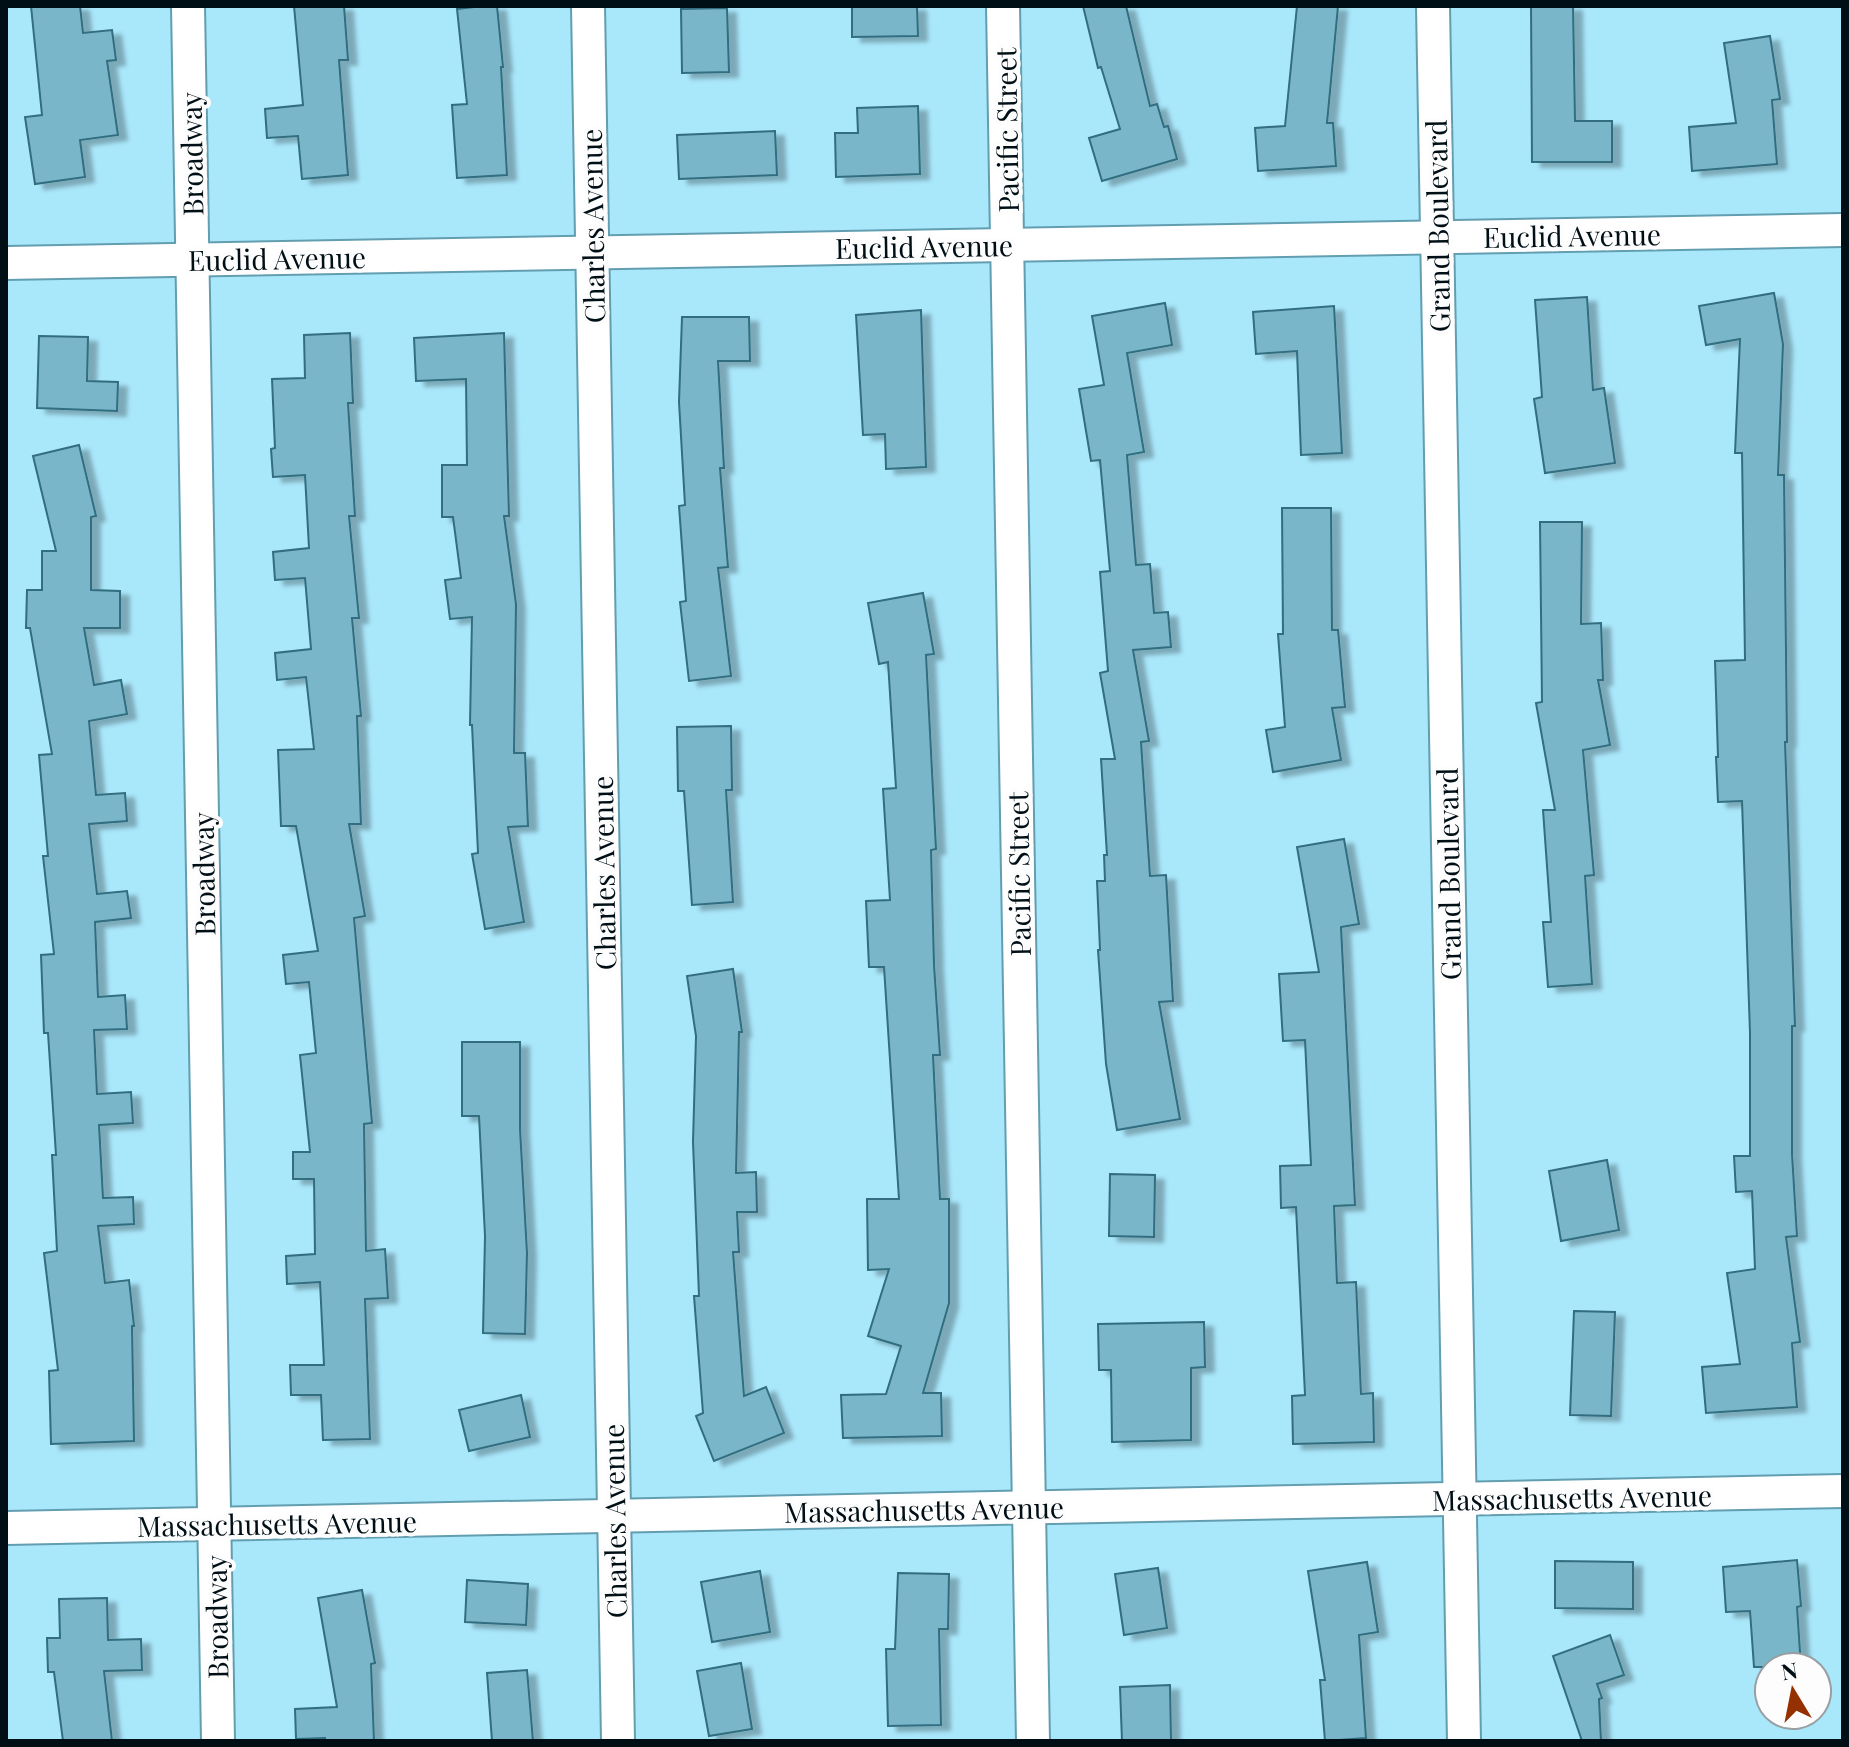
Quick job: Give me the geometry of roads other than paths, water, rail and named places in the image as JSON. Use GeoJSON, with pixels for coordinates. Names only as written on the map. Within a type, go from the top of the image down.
{"type":"FeatureCollection","features":[{"type":"Feature","properties":{"kind":"street","name":"Broadway"},"geometry":{"type":"LineString","coordinates":[[188,6],[218,1741]]}},
{"type":"Feature","properties":{"kind":"street","name":"Charles Avenue"},"geometry":{"type":"LineString","coordinates":[[588,6],[618,1741]]}},
{"type":"Feature","properties":{"kind":"street","name":"Pacific Street"},"geometry":{"type":"LineString","coordinates":[[1003,6],[1033,1741]]}},
{"type":"Feature","properties":{"kind":"street","name":"Grand Boulevard"},"geometry":{"type":"LineString","coordinates":[[1433,6],[1464,1741]]}},
{"type":"Feature","properties":{"kind":"street","name":"Euclid Avenue"},"geometry":{"type":"LineString","coordinates":[[6,263],[1843,230]]}},
{"type":"Feature","properties":{"kind":"street","name":"Massachusetts Avenue"},"geometry":{"type":"LineString","coordinates":[[6,1528],[1843,1491]]}}]}
